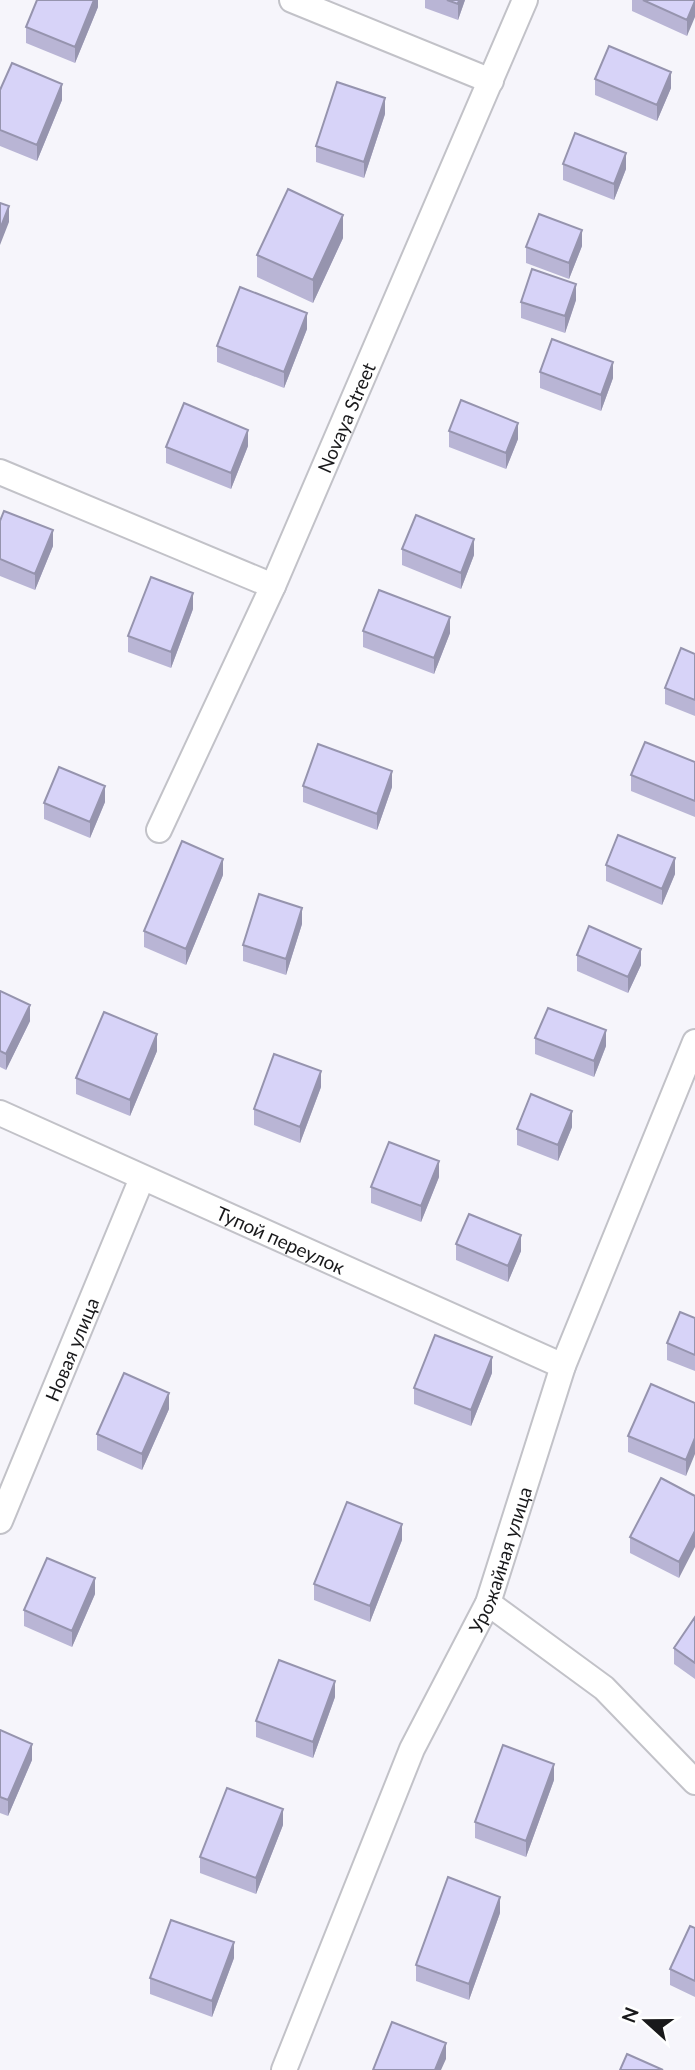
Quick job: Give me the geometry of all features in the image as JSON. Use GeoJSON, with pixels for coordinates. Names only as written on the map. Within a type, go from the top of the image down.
{"type":"FeatureCollection","features":[{"type":"Feature","properties":{"kind":"street"},"geometry":{"type":"LineString","coordinates":[[292,0],[491,80]]}},
{"type":"Feature","properties":{"kind":"street","name":"Novaya Street"},"geometry":{"type":"LineString","coordinates":[[159,830],[273,586],[525,0]]}},
{"type":"Feature","properties":{"kind":"street"},"geometry":{"type":"LineString","coordinates":[[0,472],[273,586]]}},
{"type":"Feature","properties":{"kind":"street","name":"Урожайная улица"},"geometry":{"type":"LineString","coordinates":[[284,2070],[412,1749],[488,1603],[563,1366],[695,1042]]}},
{"type":"Feature","properties":{"kind":"street","name":"Тупой переулок"},"geometry":{"type":"LineString","coordinates":[[0,1113],[563,1366]]}},
{"type":"Feature","properties":{"kind":"street","name":"Новая улица"},"geometry":{"type":"LineString","coordinates":[[0,1521],[142,1178]]}},
{"type":"Feature","properties":{"kind":"street"},"geometry":{"type":"LineString","coordinates":[[488,1603],[604,1688],[695,1782]]}},
{"type":"Feature","properties":{"kind":"building"},"geometry":{"type":"Polygon","coordinates":[[[37,0],[94,0],[75,47],[26,27],[37,0]]]}},
{"type":"Feature","properties":{"kind":"building"},"geometry":{"type":"Polygon","coordinates":[[[643,0],[695,0],[695,1],[687,20],[643,0]]]}},
{"type":"Feature","properties":{"kind":"building"},"geometry":{"type":"Polygon","coordinates":[[[609,46],[671,72],[657,105],[595,79],[609,46]]]}},
{"type":"Feature","properties":{"kind":"building"},"geometry":{"type":"Polygon","coordinates":[[[12,63],[62,84],[37,145],[0,130],[0,90],[12,63]]]}},
{"type":"Feature","properties":{"kind":"building"},"geometry":{"type":"Polygon","coordinates":[[[337,82],[385,98],[364,162],[316,146],[337,82]]]}},
{"type":"Feature","properties":{"kind":"building"},"geometry":{"type":"Polygon","coordinates":[[[575,133],[626,153],[614,184],[563,164],[575,133]]]}},
{"type":"Feature","properties":{"kind":"building"},"geometry":{"type":"Polygon","coordinates":[[[288,189],[343,215],[313,280],[257,255],[288,189]]]}},
{"type":"Feature","properties":{"kind":"building"},"geometry":{"type":"Polygon","coordinates":[[[0,203],[9,206],[0,229],[0,203]]]}},
{"type":"Feature","properties":{"kind":"building"},"geometry":{"type":"Polygon","coordinates":[[[539,214],[582,230],[569,263],[526,247],[539,214]]]}},
{"type":"Feature","properties":{"kind":"building"},"geometry":{"type":"Polygon","coordinates":[[[532,269],[576,284],[565,316],[521,302],[532,269]]]}},
{"type":"Feature","properties":{"kind":"building"},"geometry":{"type":"Polygon","coordinates":[[[240,287],[307,313],[284,372],[217,346],[240,287]]]}},
{"type":"Feature","properties":{"kind":"building"},"geometry":{"type":"Polygon","coordinates":[[[552,339],[613,362],[601,395],[540,372],[552,339]]]}},
{"type":"Feature","properties":{"kind":"building"},"geometry":{"type":"Polygon","coordinates":[[[461,400],[518,423],[506,453],[449,431],[461,400]]]}},
{"type":"Feature","properties":{"kind":"building"},"geometry":{"type":"Polygon","coordinates":[[[184,403],[248,430],[231,473],[166,447],[184,403]]]}},
{"type":"Feature","properties":{"kind":"building"},"geometry":{"type":"Polygon","coordinates":[[[4,511],[53,530],[35,574],[0,559],[0,521],[4,511]]]}},
{"type":"Feature","properties":{"kind":"building"},"geometry":{"type":"Polygon","coordinates":[[[416,515],[474,539],[461,573],[402,549],[416,515]]]}},
{"type":"Feature","properties":{"kind":"building"},"geometry":{"type":"Polygon","coordinates":[[[151,577],[193,593],[171,652],[128,636],[151,577]]]}},
{"type":"Feature","properties":{"kind":"building"},"geometry":{"type":"Polygon","coordinates":[[[379,590],[450,617],[434,658],[363,631],[379,590]]]}},
{"type":"Feature","properties":{"kind":"building"},"geometry":{"type":"Polygon","coordinates":[[[681,648],[695,654],[695,700],[665,688],[681,648]]]}},
{"type":"Feature","properties":{"kind":"building"},"geometry":{"type":"Polygon","coordinates":[[[645,742],[695,762],[695,801],[631,775],[645,742]]]}},
{"type":"Feature","properties":{"kind":"building"},"geometry":{"type":"Polygon","coordinates":[[[318,744],[392,771],[377,814],[303,786],[318,744]]]}},
{"type":"Feature","properties":{"kind":"building"},"geometry":{"type":"Polygon","coordinates":[[[59,767],[105,786],[90,822],[44,803],[59,767]]]}},
{"type":"Feature","properties":{"kind":"building"},"geometry":{"type":"Polygon","coordinates":[[[618,835],[675,858],[662,889],[606,865],[618,835]]]}},
{"type":"Feature","properties":{"kind":"building"},"geometry":{"type":"Polygon","coordinates":[[[182,841],[223,859],[186,949],[144,931],[182,841]]]}},
{"type":"Feature","properties":{"kind":"building"},"geometry":{"type":"Polygon","coordinates":[[[259,894],[302,908],[286,959],[243,945],[259,894]]]}},
{"type":"Feature","properties":{"kind":"building"},"geometry":{"type":"Polygon","coordinates":[[[589,926],[641,949],[628,977],[577,955],[589,926]]]}},
{"type":"Feature","properties":{"kind":"building"},"geometry":{"type":"Polygon","coordinates":[[[0,991],[30,1005],[6,1054],[0,1051],[0,991]]]}},
{"type":"Feature","properties":{"kind":"building"},"geometry":{"type":"Polygon","coordinates":[[[548,1008],[606,1030],[594,1061],[535,1038],[548,1008]]]}},
{"type":"Feature","properties":{"kind":"building"},"geometry":{"type":"Polygon","coordinates":[[[104,1012],[157,1034],[130,1100],[76,1078],[104,1012]]]}},
{"type":"Feature","properties":{"kind":"building"},"geometry":{"type":"Polygon","coordinates":[[[274,1054],[321,1071],[300,1127],[254,1109],[274,1054]]]}},
{"type":"Feature","properties":{"kind":"building"},"geometry":{"type":"Polygon","coordinates":[[[531,1094],[572,1111],[558,1145],[517,1129],[531,1094]]]}},
{"type":"Feature","properties":{"kind":"building"},"geometry":{"type":"Polygon","coordinates":[[[389,1142],[439,1161],[421,1206],[371,1187],[389,1142]]]}},
{"type":"Feature","properties":{"kind":"building"},"geometry":{"type":"Polygon","coordinates":[[[469,1214],[521,1235],[508,1266],[456,1244],[469,1214]]]}},
{"type":"Feature","properties":{"kind":"building"},"geometry":{"type":"Polygon","coordinates":[[[680,1312],[695,1318],[695,1355],[667,1343],[680,1312]]]}},
{"type":"Feature","properties":{"kind":"building"},"geometry":{"type":"Polygon","coordinates":[[[435,1335],[492,1357],[471,1410],[414,1388],[435,1335]]]}},
{"type":"Feature","properties":{"kind":"building"},"geometry":{"type":"Polygon","coordinates":[[[124,1373],[169,1393],[142,1454],[97,1434],[124,1373]]]}},
{"type":"Feature","properties":{"kind":"building"},"geometry":{"type":"Polygon","coordinates":[[[651,1384],[695,1403],[695,1438],[686,1460],[628,1436],[651,1384]]]}},
{"type":"Feature","properties":{"kind":"building"},"geometry":{"type":"Polygon","coordinates":[[[661,1478],[695,1496],[695,1531],[679,1562],[630,1537],[661,1478]]]}},
{"type":"Feature","properties":{"kind":"building"},"geometry":{"type":"Polygon","coordinates":[[[347,1502],[402,1524],[370,1606],[314,1584],[347,1502]]]}},
{"type":"Feature","properties":{"kind":"building"},"geometry":{"type":"Polygon","coordinates":[[[47,1558],[95,1578],[72,1631],[24,1610],[47,1558]]]}},
{"type":"Feature","properties":{"kind":"building"},"geometry":{"type":"Polygon","coordinates":[[[695,1617],[695,1663],[674,1648],[695,1617]]]}},
{"type":"Feature","properties":{"kind":"building"},"geometry":{"type":"Polygon","coordinates":[[[279,1660],[335,1681],[313,1742],[256,1721],[279,1660]]]}},
{"type":"Feature","properties":{"kind":"building"},"geometry":{"type":"Polygon","coordinates":[[[0,1730],[32,1744],[8,1800],[0,1797],[0,1730]]]}},
{"type":"Feature","properties":{"kind":"building"},"geometry":{"type":"Polygon","coordinates":[[[503,1745],[554,1764],[526,1841],[475,1822],[503,1745]]]}},
{"type":"Feature","properties":{"kind":"building"},"geometry":{"type":"Polygon","coordinates":[[[227,1788],[283,1809],[256,1878],[200,1857],[227,1788]]]}},
{"type":"Feature","properties":{"kind":"building"},"geometry":{"type":"Polygon","coordinates":[[[448,1877],[500,1897],[469,1984],[416,1965],[448,1877]]]}},
{"type":"Feature","properties":{"kind":"building"},"geometry":{"type":"Polygon","coordinates":[[[171,1920],[234,1942],[212,2001],[150,1978],[171,1920]]]}},
{"type":"Feature","properties":{"kind":"building"},"geometry":{"type":"Polygon","coordinates":[[[690,1926],[695,1928],[695,1981],[670,1969],[690,1926]]]}},
{"type":"Feature","properties":{"kind":"building"},"geometry":{"type":"Polygon","coordinates":[[[392,2022],[446,2043],[435,2070],[373,2070],[392,2022]]]}},
{"type":"Feature","properties":{"kind":"building"},"geometry":{"type":"Polygon","coordinates":[[[627,2054],[663,2070],[620,2070],[627,2054]]]}}]}
